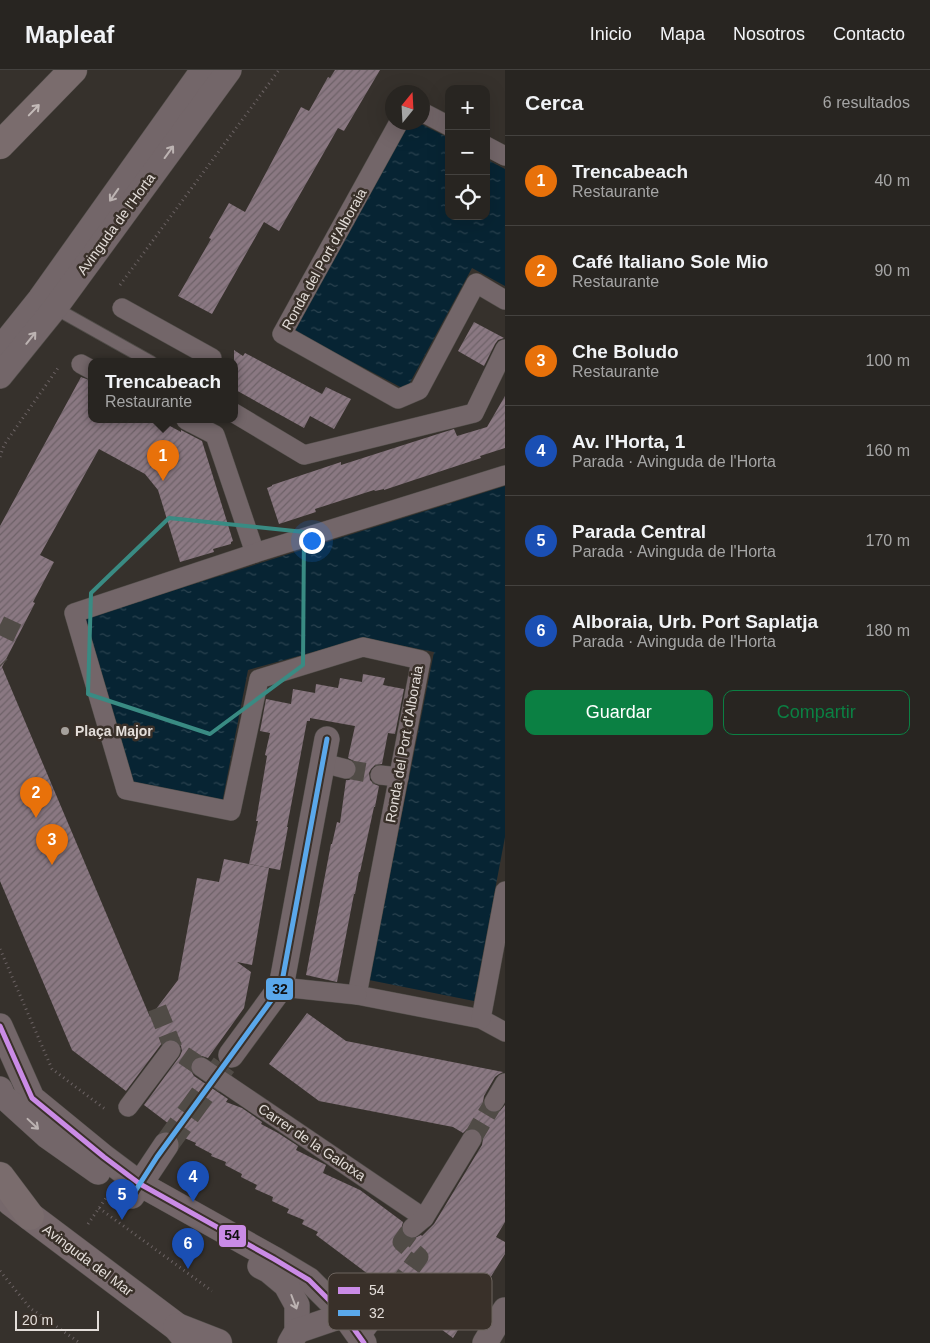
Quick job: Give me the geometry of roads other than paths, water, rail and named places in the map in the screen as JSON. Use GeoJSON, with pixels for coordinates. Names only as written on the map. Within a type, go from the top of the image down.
{"type":"FeatureCollection","features":[{"type":"Feature","properties":{"kind":"highway"},"geometry":{"type":"LineString","coordinates":[[0,145],[73,70]]}},
{"type":"Feature","properties":{"kind":"highway"},"geometry":{"type":"LineString","coordinates":[[0,1176],[30,1216]]}},
{"type":"Feature","properties":{"kind":"main road","name":"Avinguda del Mar"},"geometry":{"type":"LineString","coordinates":[[0,1194],[183,1335],[218,1343]]}},
{"type":"Feature","properties":{"kind":"main road"},"geometry":{"type":"LineString","coordinates":[[0,1203],[30,1216]]}},
{"type":"Feature","properties":{"kind":"street","name":"Avinguda de l'Horta"},"geometry":{"type":"LineString","coordinates":[[0,376],[203,70]]}},
{"type":"Feature","properties":{"kind":"street","name":"Avinguda de l'Horta"},"geometry":{"type":"LineString","coordinates":[[0,349],[47,304],[229,70]]}},
{"type":"Feature","properties":{"kind":"street"},"geometry":{"type":"LineString","coordinates":[[430,116],[445,124]]}},
{"type":"Feature","properties":{"kind":"street","name":"Ronda del Port d'Alboraia"},"geometry":{"type":"LineString","coordinates":[[395,130],[282,334],[398,399],[420,390],[476,283],[505,300]]}},
{"type":"Feature","properties":{"kind":"street"},"geometry":{"type":"LineString","coordinates":[[490,148],[505,156]]}},
{"type":"Feature","properties":{"kind":"street"},"geometry":{"type":"LineString","coordinates":[[122,308],[212,358]]}},
{"type":"Feature","properties":{"kind":"street"},"geometry":{"type":"LineString","coordinates":[[238,415],[304,455],[474,413],[505,349]]}},
{"type":"Feature","properties":{"kind":"street"},"geometry":{"type":"LineString","coordinates":[[192,423],[215,435],[255,553]]}},
{"type":"Feature","properties":{"kind":"street","name":"Ronda del Port d'Alboraia"},"geometry":{"type":"LineString","coordinates":[[357,995],[421,660],[363,647],[259,679],[231,811],[126,790],[74,614],[255,553],[505,475]]}},
{"type":"Feature","properties":{"kind":"street"},"geometry":{"type":"LineString","coordinates":[[231,1055],[281,987],[335,766],[327,739]]}},
{"type":"Feature","properties":{"kind":"street"},"geometry":{"type":"LineString","coordinates":[[380,774],[399,777]]}},
{"type":"Feature","properties":{"kind":"street"},"geometry":{"type":"LineString","coordinates":[[481,1019],[505,891]]}},
{"type":"Feature","properties":{"kind":"street"},"geometry":{"type":"LineString","coordinates":[[281,987],[357,995],[481,1019],[505,1032]]}},
{"type":"Feature","properties":{"kind":"street"},"geometry":{"type":"LineString","coordinates":[[0,1026],[32,1098],[104,1157],[136,1190],[173,1221],[268,1270],[286,1285],[297,1305],[294,1337],[328,1322]]}},
{"type":"Feature","properties":{"kind":"street"},"geometry":{"type":"LineString","coordinates":[[128,1107],[171,1050]]}},
{"type":"Feature","properties":{"kind":"street","name":"Carrer de la Galotxa"},"geometry":{"type":"LineString","coordinates":[[201,1067],[418,1223],[472,1139]]}},
{"type":"Feature","properties":{"kind":"street"},"geometry":{"type":"LineString","coordinates":[[494,1102],[505,1083]]}},
{"type":"Feature","properties":{"kind":"street"},"geometry":{"type":"LineString","coordinates":[[0,1089],[4,1096],[47,1136],[136,1190],[274,1259],[309,1280],[328,1299]]}},
{"type":"Feature","properties":{"kind":"street"},"geometry":{"type":"LineString","coordinates":[[136,1190],[166,1145]]}},
{"type":"Feature","properties":{"kind":"street"},"geometry":{"type":"LineString","coordinates":[[485,1343],[505,1310]]}},
{"type":"Feature","properties":{"kind":"lane"},"geometry":{"type":"LineString","coordinates":[[47,304],[144,358]]}},
{"type":"Feature","properties":{"kind":"water"},"geometry":{"type":"Polygon","coordinates":[[[430,128],[445,136],[445,220],[490,220],[490,161],[505,169],[505,286],[472,268],[406,390],[292,330],[403,130],[430,128]]]}},
{"type":"Feature","properties":{"kind":"water"},"geometry":{"type":"Polygon","coordinates":[[[505,486],[505,837],[474,1001],[369,980],[434,652],[364,638],[248,670],[222,803],[130,785],[83,619],[505,486]]]}},
{"type":"Feature","properties":{"kind":"tunnel"},"geometry":{"type":"LineString","coordinates":[[0,625],[19,634]]}},
{"type":"Feature","properties":{"kind":"tunnel"},"geometry":{"type":"LineString","coordinates":[[346,769],[380,775]]}},
{"type":"Feature","properties":{"kind":"tunnel"},"geometry":{"type":"LineString","coordinates":[[157,1008],[173,1048],[201,1067]]}},
{"type":"Feature","properties":{"kind":"tunnel"},"geometry":{"type":"LineString","coordinates":[[166,1145],[231,1055]]}},
{"type":"Feature","properties":{"kind":"tunnel"},"geometry":{"type":"LineString","coordinates":[[472,1139],[494,1102]]}},
{"type":"Feature","properties":{"kind":"tunnel"},"geometry":{"type":"LineString","coordinates":[[407,1273],[419,1257],[402,1242],[412,1228]]}},
{"type":"Feature","properties":{"kind":"place","name":"Trencabeach"},"geometry":{"type":"Point","coordinates":[163,481]}},
{"type":"Feature","properties":{"kind":"place","name":"Plaça Major"},"geometry":{"type":"Point","coordinates":[65,731]}},
{"type":"Feature","properties":{"kind":"place","name":"Café Italiano Sole Mio"},"geometry":{"type":"Point","coordinates":[36,818]}},
{"type":"Feature","properties":{"kind":"place","name":"Che Boludo"},"geometry":{"type":"Point","coordinates":[52,865]}},
{"type":"Feature","properties":{"kind":"place","name":"Av. l'Horta, 1"},"geometry":{"type":"Point","coordinates":[193,1202]}},
{"type":"Feature","properties":{"kind":"place","name":"Parada Central"},"geometry":{"type":"Point","coordinates":[122,1220]}},
{"type":"Feature","properties":{"kind":"place","name":"Alboraia, Urb. Port Saplatja"},"geometry":{"type":"Point","coordinates":[188,1269]}}]}
